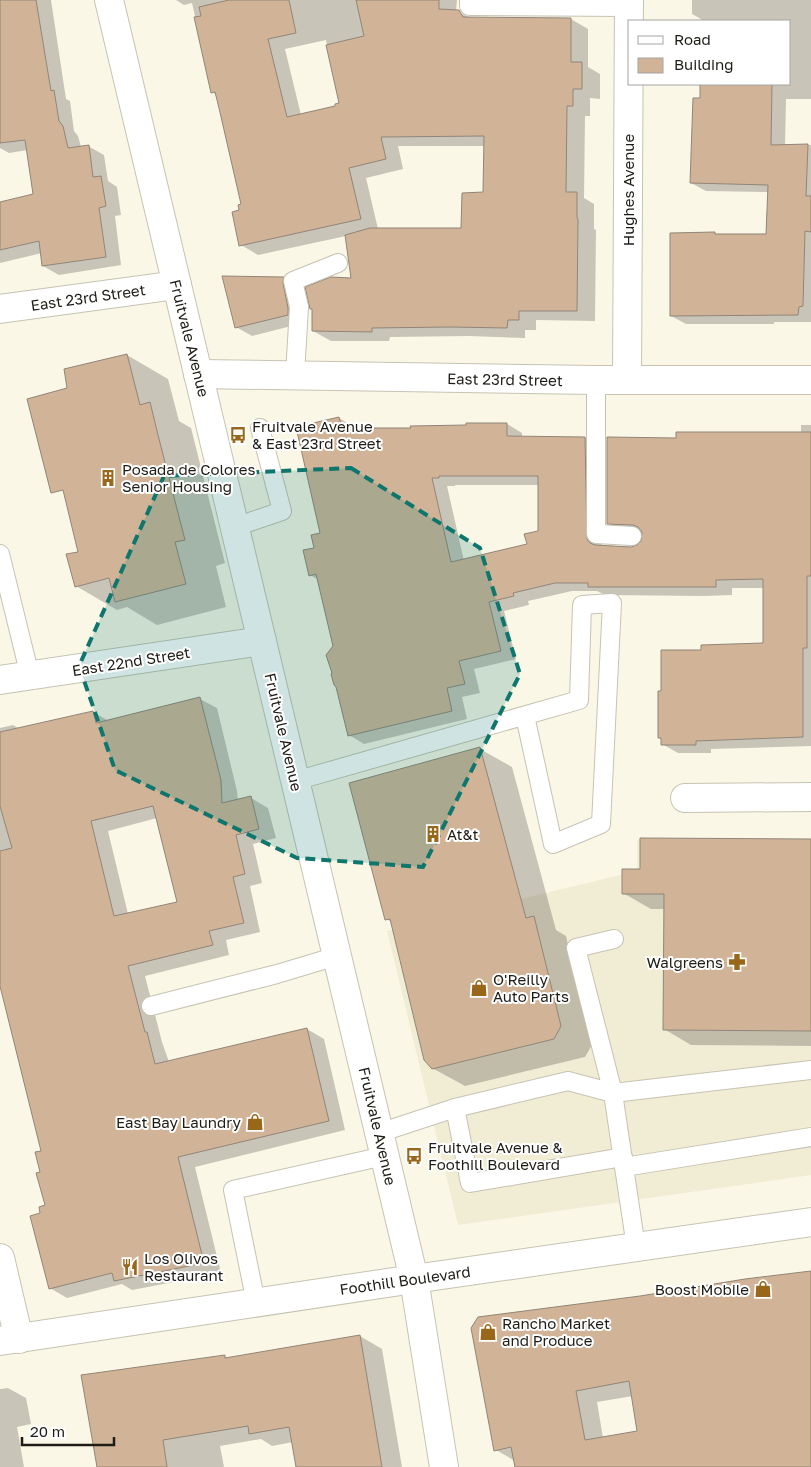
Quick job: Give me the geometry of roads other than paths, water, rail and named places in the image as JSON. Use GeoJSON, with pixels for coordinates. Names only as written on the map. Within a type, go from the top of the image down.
{"type":"FeatureCollection","features":[{"type":"Feature","properties":{"kind":"main road","name":"Fruitvale Avenue"},"geometry":{"type":"LineString","coordinates":[[109,0],[414,1279],[444,1467]]}},
{"type":"Feature","properties":{"kind":"main road","name":"Hughes Avenue"},"geometry":{"type":"LineString","coordinates":[[629,4],[629,20]]}},
{"type":"Feature","properties":{"kind":"main road","name":"Hughes Avenue"},"geometry":{"type":"LineString","coordinates":[[627,380],[629,85]]}},
{"type":"Feature","properties":{"kind":"main road","name":"East 23rd Street"},"geometry":{"type":"LineString","coordinates":[[0,309],[176,285]]}},
{"type":"Feature","properties":{"kind":"main road","name":"East 23rd Street"},"geometry":{"type":"LineString","coordinates":[[198,374],[596,380],[811,380]]}},
{"type":"Feature","properties":{"kind":"main road","name":"East 22nd Street"},"geometry":{"type":"LineString","coordinates":[[0,680],[262,641]]}},
{"type":"Feature","properties":{"kind":"main road"},"geometry":{"type":"LineString","coordinates":[[685,798],[811,797]]}},
{"type":"Feature","properties":{"kind":"main road","name":"Foothill Boulevard"},"geometry":{"type":"LineString","coordinates":[[10,1340],[811,1222]]}},
{"type":"Feature","properties":{"kind":"main road"},"geometry":{"type":"LineString","coordinates":[[0,1258],[10,1340]]}},
{"type":"Feature","properties":{"kind":"lane"},"geometry":{"type":"LineString","coordinates":[[469,0],[469,6],[629,4]]}},
{"type":"Feature","properties":{"kind":"lane"},"geometry":{"type":"LineString","coordinates":[[295,375],[300,307],[294,281],[338,264]]}},
{"type":"Feature","properties":{"kind":"lane"},"geometry":{"type":"LineString","coordinates":[[596,380],[596,534],[632,536]]}},
{"type":"Feature","properties":{"kind":"lane"},"geometry":{"type":"LineString","coordinates":[[235,526],[282,511],[260,428]]}},
{"type":"Feature","properties":{"kind":"lane"},"geometry":{"type":"LineString","coordinates":[[0,554],[30,676]]}},
{"type":"Feature","properties":{"kind":"lane"},"geometry":{"type":"LineString","coordinates":[[295,781],[578,700],[582,605],[612,603],[601,824],[553,844],[524,716]]}},
{"type":"Feature","properties":{"kind":"lane"},"geometry":{"type":"LineString","coordinates":[[614,939],[576,948],[613,1093],[636,1247]]}},
{"type":"Feature","properties":{"kind":"lane"},"geometry":{"type":"LineString","coordinates":[[151,1006],[277,974],[337,956]]}},
{"type":"Feature","properties":{"kind":"lane"},"geometry":{"type":"LineString","coordinates":[[256,1303],[233,1190],[382,1145],[455,1108],[568,1080],[613,1093],[811,1070]]}},
{"type":"Feature","properties":{"kind":"lane"},"geometry":{"type":"LineString","coordinates":[[455,1108],[470,1183],[811,1137]]}},
{"type":"Feature","properties":{"kind":"place","name":"Fruitvale Avenue & East 23rd Street"},"geometry":{"type":"Point","coordinates":[238,435]}},
{"type":"Feature","properties":{"kind":"place","name":"Posada de Colores Senior Housing"},"geometry":{"type":"Point","coordinates":[108,478]}},
{"type":"Feature","properties":{"kind":"place","name":"At&t"},"geometry":{"type":"Point","coordinates":[433,834]}},
{"type":"Feature","properties":{"kind":"place","name":"Walgreens"},"geometry":{"type":"Point","coordinates":[737,962]}},
{"type":"Feature","properties":{"kind":"place","name":"O'Reilly Auto Parts"},"geometry":{"type":"Point","coordinates":[479,988]}},
{"type":"Feature","properties":{"kind":"place","name":"East Bay Laundry"},"geometry":{"type":"Point","coordinates":[255,1122]}},
{"type":"Feature","properties":{"kind":"place","name":"Fruitvale Avenue & Foothill Boulevard"},"geometry":{"type":"Point","coordinates":[414,1156]}},
{"type":"Feature","properties":{"kind":"place","name":"Los Olivos Restaurant"},"geometry":{"type":"Point","coordinates":[130,1267]}},
{"type":"Feature","properties":{"kind":"place","name":"Boost Mobile"},"geometry":{"type":"Point","coordinates":[763,1289]}},
{"type":"Feature","properties":{"kind":"place","name":"Rancho Market and Produce"},"geometry":{"type":"Point","coordinates":[488,1332]}}]}
